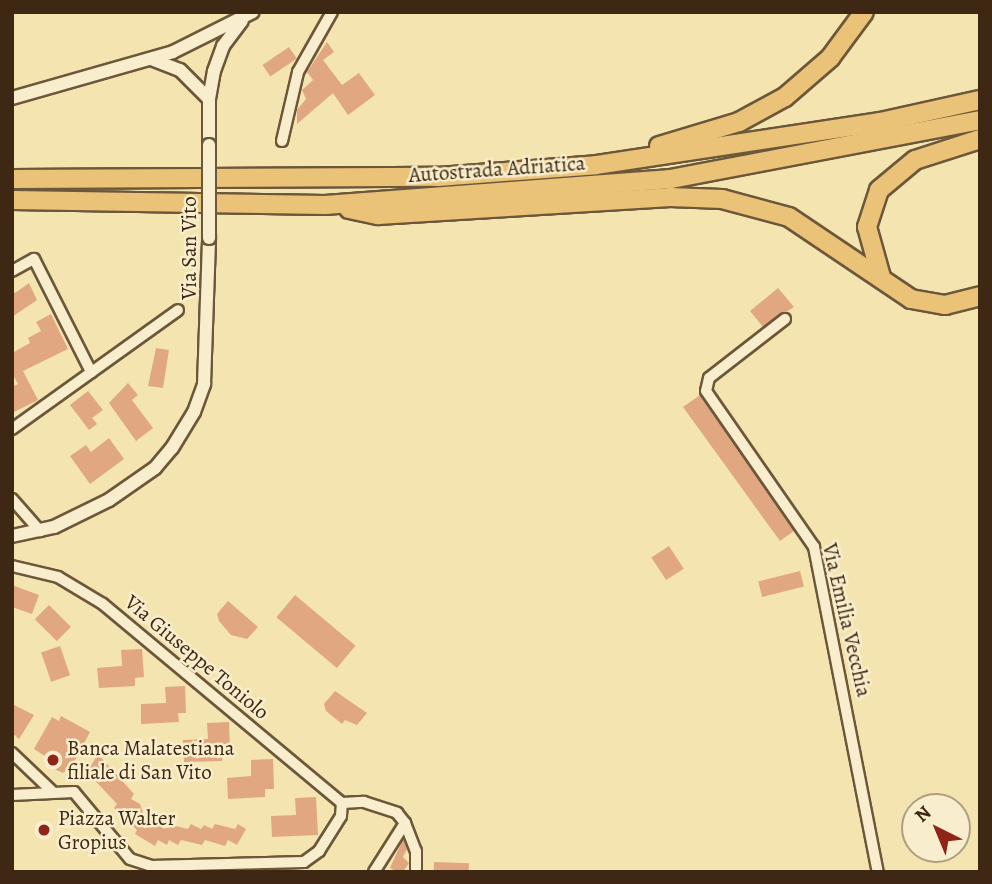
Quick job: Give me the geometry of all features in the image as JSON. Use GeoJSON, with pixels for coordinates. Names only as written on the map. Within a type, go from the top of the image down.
{"type":"FeatureCollection","features":[{"type":"Feature","properties":{"kind":"highway"},"geometry":{"type":"LineString","coordinates":[[596,165],[717,130],[761,111],[816,73],[864,12]]}},
{"type":"Feature","properties":{"kind":"highway","name":"Autostrada Adriatica"},"geometry":{"type":"LineString","coordinates":[[12,179],[438,177],[596,165],[880,122],[980,100]]}},
{"type":"Feature","properties":{"kind":"highway","name":"Autostrada Adriatica"},"geometry":{"type":"LineString","coordinates":[[12,200],[325,205],[671,178],[980,120]]}},
{"type":"Feature","properties":{"kind":"highway"},"geometry":{"type":"LineString","coordinates":[[881,277],[867,227],[879,190],[915,160],[980,139]]}},
{"type":"Feature","properties":{"kind":"highway"},"geometry":{"type":"LineString","coordinates":[[325,205],[378,215],[670,197],[722,199],[789,217],[881,277],[899,293],[929,304],[959,304],[980,296]]}},
{"type":"Feature","properties":{"kind":"street"},"geometry":{"type":"LineString","coordinates":[[282,141],[298,72],[332,12]]}},
{"type":"Feature","properties":{"kind":"street"},"geometry":{"type":"LineString","coordinates":[[12,98],[150,59],[248,15]]}},
{"type":"Feature","properties":{"kind":"street","name":"Via San Vito"},"geometry":{"type":"LineString","coordinates":[[12,536],[40,531],[73,519],[133,485],[172,448],[194,412],[208,359],[209,99],[223,46],[248,15]]}},
{"type":"Feature","properties":{"kind":"street"},"geometry":{"type":"LineString","coordinates":[[150,59],[180,70],[209,99]]}},
{"type":"Feature","properties":{"kind":"street"},"geometry":{"type":"LineString","coordinates":[[12,271],[34,259],[90,372]]}},
{"type":"Feature","properties":{"kind":"street"},"geometry":{"type":"LineString","coordinates":[[12,429],[178,310]]}},
{"type":"Feature","properties":{"kind":"street","name":"Via Emilia Vecchia"},"geometry":{"type":"LineString","coordinates":[[786,319],[709,379],[706,390],[814,547],[878,872]]}},
{"type":"Feature","properties":{"kind":"street"},"geometry":{"type":"LineString","coordinates":[[12,499],[40,531]]}},
{"type":"Feature","properties":{"kind":"street","name":"Via Giuseppe Toniolo"},"geometry":{"type":"LineString","coordinates":[[12,566],[58,577],[103,604],[342,803]]}},
{"type":"Feature","properties":{"kind":"street"},"geometry":{"type":"LineString","coordinates":[[12,753],[53,792]]}},
{"type":"Feature","properties":{"kind":"street"},"geometry":{"type":"LineString","coordinates":[[12,795],[74,792],[130,859],[151,866],[304,862],[318,851],[341,816],[342,803],[364,802],[397,813],[405,823],[416,851],[416,872]]}},
{"type":"Feature","properties":{"kind":"street"},"geometry":{"type":"LineString","coordinates":[[374,872],[405,823]]}},
{"type":"Feature","properties":{"kind":"building"},"geometry":{"type":"Polygon","coordinates":[[[327,42],[334,52],[323,60],[342,85],[359,73],[375,95],[348,115],[333,93],[297,124],[297,110],[306,99],[302,90],[313,80],[307,72],[327,42]]]}},
{"type":"Feature","properties":{"kind":"building"},"geometry":{"type":"Polygon","coordinates":[[[289,47],[297,59],[270,77],[262,65],[289,47]]]}},
{"type":"Feature","properties":{"kind":"building"},"geometry":{"type":"Polygon","coordinates":[[[29,283],[37,300],[12,317],[12,289],[15,293],[29,283]]]}},
{"type":"Feature","properties":{"kind":"building"},"geometry":{"type":"Polygon","coordinates":[[[778,288],[794,307],[763,327],[750,311],[778,288]]]}},
{"type":"Feature","properties":{"kind":"building"},"geometry":{"type":"Polygon","coordinates":[[[51,314],[68,349],[23,371],[38,400],[12,413],[12,387],[18,384],[12,373],[12,353],[30,343],[28,338],[41,331],[36,322],[51,314]]]}},
{"type":"Feature","properties":{"kind":"building"},"geometry":{"type":"Polygon","coordinates":[[[156,348],[169,350],[163,388],[148,386],[156,348]]]}},
{"type":"Feature","properties":{"kind":"building"},"geometry":{"type":"Polygon","coordinates":[[[128,383],[138,395],[132,400],[153,428],[136,441],[109,403],[128,383]]]}},
{"type":"Feature","properties":{"kind":"building"},"geometry":{"type":"Polygon","coordinates":[[[88,391],[103,410],[92,418],[97,424],[89,430],[70,405],[88,391]]]}},
{"type":"Feature","properties":{"kind":"building"},"geometry":{"type":"Polygon","coordinates":[[[700,395],[794,531],[780,541],[683,407],[700,395]]]}},
{"type":"Feature","properties":{"kind":"building"},"geometry":{"type":"Polygon","coordinates":[[[109,438],[124,459],[90,484],[70,456],[86,445],[91,452],[109,438]]]}},
{"type":"Feature","properties":{"kind":"building"},"geometry":{"type":"Polygon","coordinates":[[[669,546],[684,569],[666,580],[651,557],[669,546]]]}},
{"type":"Feature","properties":{"kind":"building"},"geometry":{"type":"Polygon","coordinates":[[[800,571],[804,587],[762,597],[758,581],[800,571]]]}},
{"type":"Feature","properties":{"kind":"building"},"geometry":{"type":"Polygon","coordinates":[[[12,585],[39,595],[32,614],[12,607],[12,585]]]}},
{"type":"Feature","properties":{"kind":"building"},"geometry":{"type":"Polygon","coordinates":[[[295,595],[356,646],[337,668],[276,617],[295,595]]]}},
{"type":"Feature","properties":{"kind":"building"},"geometry":{"type":"Polygon","coordinates":[[[228,601],[258,627],[247,639],[231,635],[219,621],[217,614],[228,601]]]}},
{"type":"Feature","properties":{"kind":"building"},"geometry":{"type":"Polygon","coordinates":[[[49,605],[71,627],[57,641],[35,619],[49,605]]]}},
{"type":"Feature","properties":{"kind":"building"},"geometry":{"type":"Polygon","coordinates":[[[60,646],[70,675],[51,682],[41,653],[60,646]]]}},
{"type":"Feature","properties":{"kind":"building"},"geometry":{"type":"Polygon","coordinates":[[[142,649],[144,677],[135,678],[135,686],[99,688],[97,668],[122,666],[121,650],[142,649]]]}},
{"type":"Feature","properties":{"kind":"building"},"geometry":{"type":"Polygon","coordinates":[[[185,686],[186,713],[178,713],[179,722],[141,724],[141,704],[166,703],[165,687],[185,686]]]}},
{"type":"Feature","properties":{"kind":"building"},"geometry":{"type":"Polygon","coordinates":[[[335,691],[367,713],[357,725],[345,720],[342,724],[326,711],[324,704],[335,691]]]}},
{"type":"Feature","properties":{"kind":"building"},"geometry":{"type":"Polygon","coordinates":[[[12,704],[34,715],[19,739],[12,733],[12,704]]]}},
{"type":"Feature","properties":{"kind":"building"},"geometry":{"type":"Polygon","coordinates":[[[61,716],[90,732],[73,764],[63,773],[44,764],[48,758],[34,749],[52,717],[59,721],[61,716]]]}},
{"type":"Feature","properties":{"kind":"building"},"geometry":{"type":"Polygon","coordinates":[[[229,722],[230,751],[222,752],[222,761],[184,762],[183,740],[208,739],[207,723],[229,722]]]}},
{"type":"Feature","properties":{"kind":"building"},"geometry":{"type":"Polygon","coordinates":[[[98,754],[134,794],[131,799],[140,804],[144,816],[165,829],[168,824],[188,829],[191,824],[201,829],[204,825],[212,829],[215,824],[235,829],[238,824],[246,829],[237,845],[228,840],[225,846],[205,840],[202,845],[181,840],[178,845],[169,840],[167,845],[158,840],[155,846],[135,834],[137,830],[114,808],[117,804],[87,772],[98,754]]]}},
{"type":"Feature","properties":{"kind":"building"},"geometry":{"type":"Polygon","coordinates":[[[273,759],[274,789],[265,789],[265,797],[228,799],[227,778],[251,776],[251,760],[273,759]]]}},
{"type":"Feature","properties":{"kind":"building"},"geometry":{"type":"Polygon","coordinates":[[[316,797],[318,835],[272,837],[271,816],[296,815],[295,798],[316,797]]]}},
{"type":"Feature","properties":{"kind":"building"},"geometry":{"type":"Polygon","coordinates":[[[403,839],[407,849],[403,857],[409,863],[403,872],[397,872],[390,868],[403,839]]]}},
{"type":"Feature","properties":{"kind":"building"},"geometry":{"type":"Polygon","coordinates":[[[434,862],[469,863],[469,872],[434,872],[434,862]]]}},
{"type":"Feature","properties":{"kind":"place","name":"Banca Malatestiana filiale di San Vito"},"geometry":{"type":"Point","coordinates":[53,760]}},
{"type":"Feature","properties":{"kind":"place","name":"Piazza Walter Gropius"},"geometry":{"type":"Point","coordinates":[44,830]}}]}
